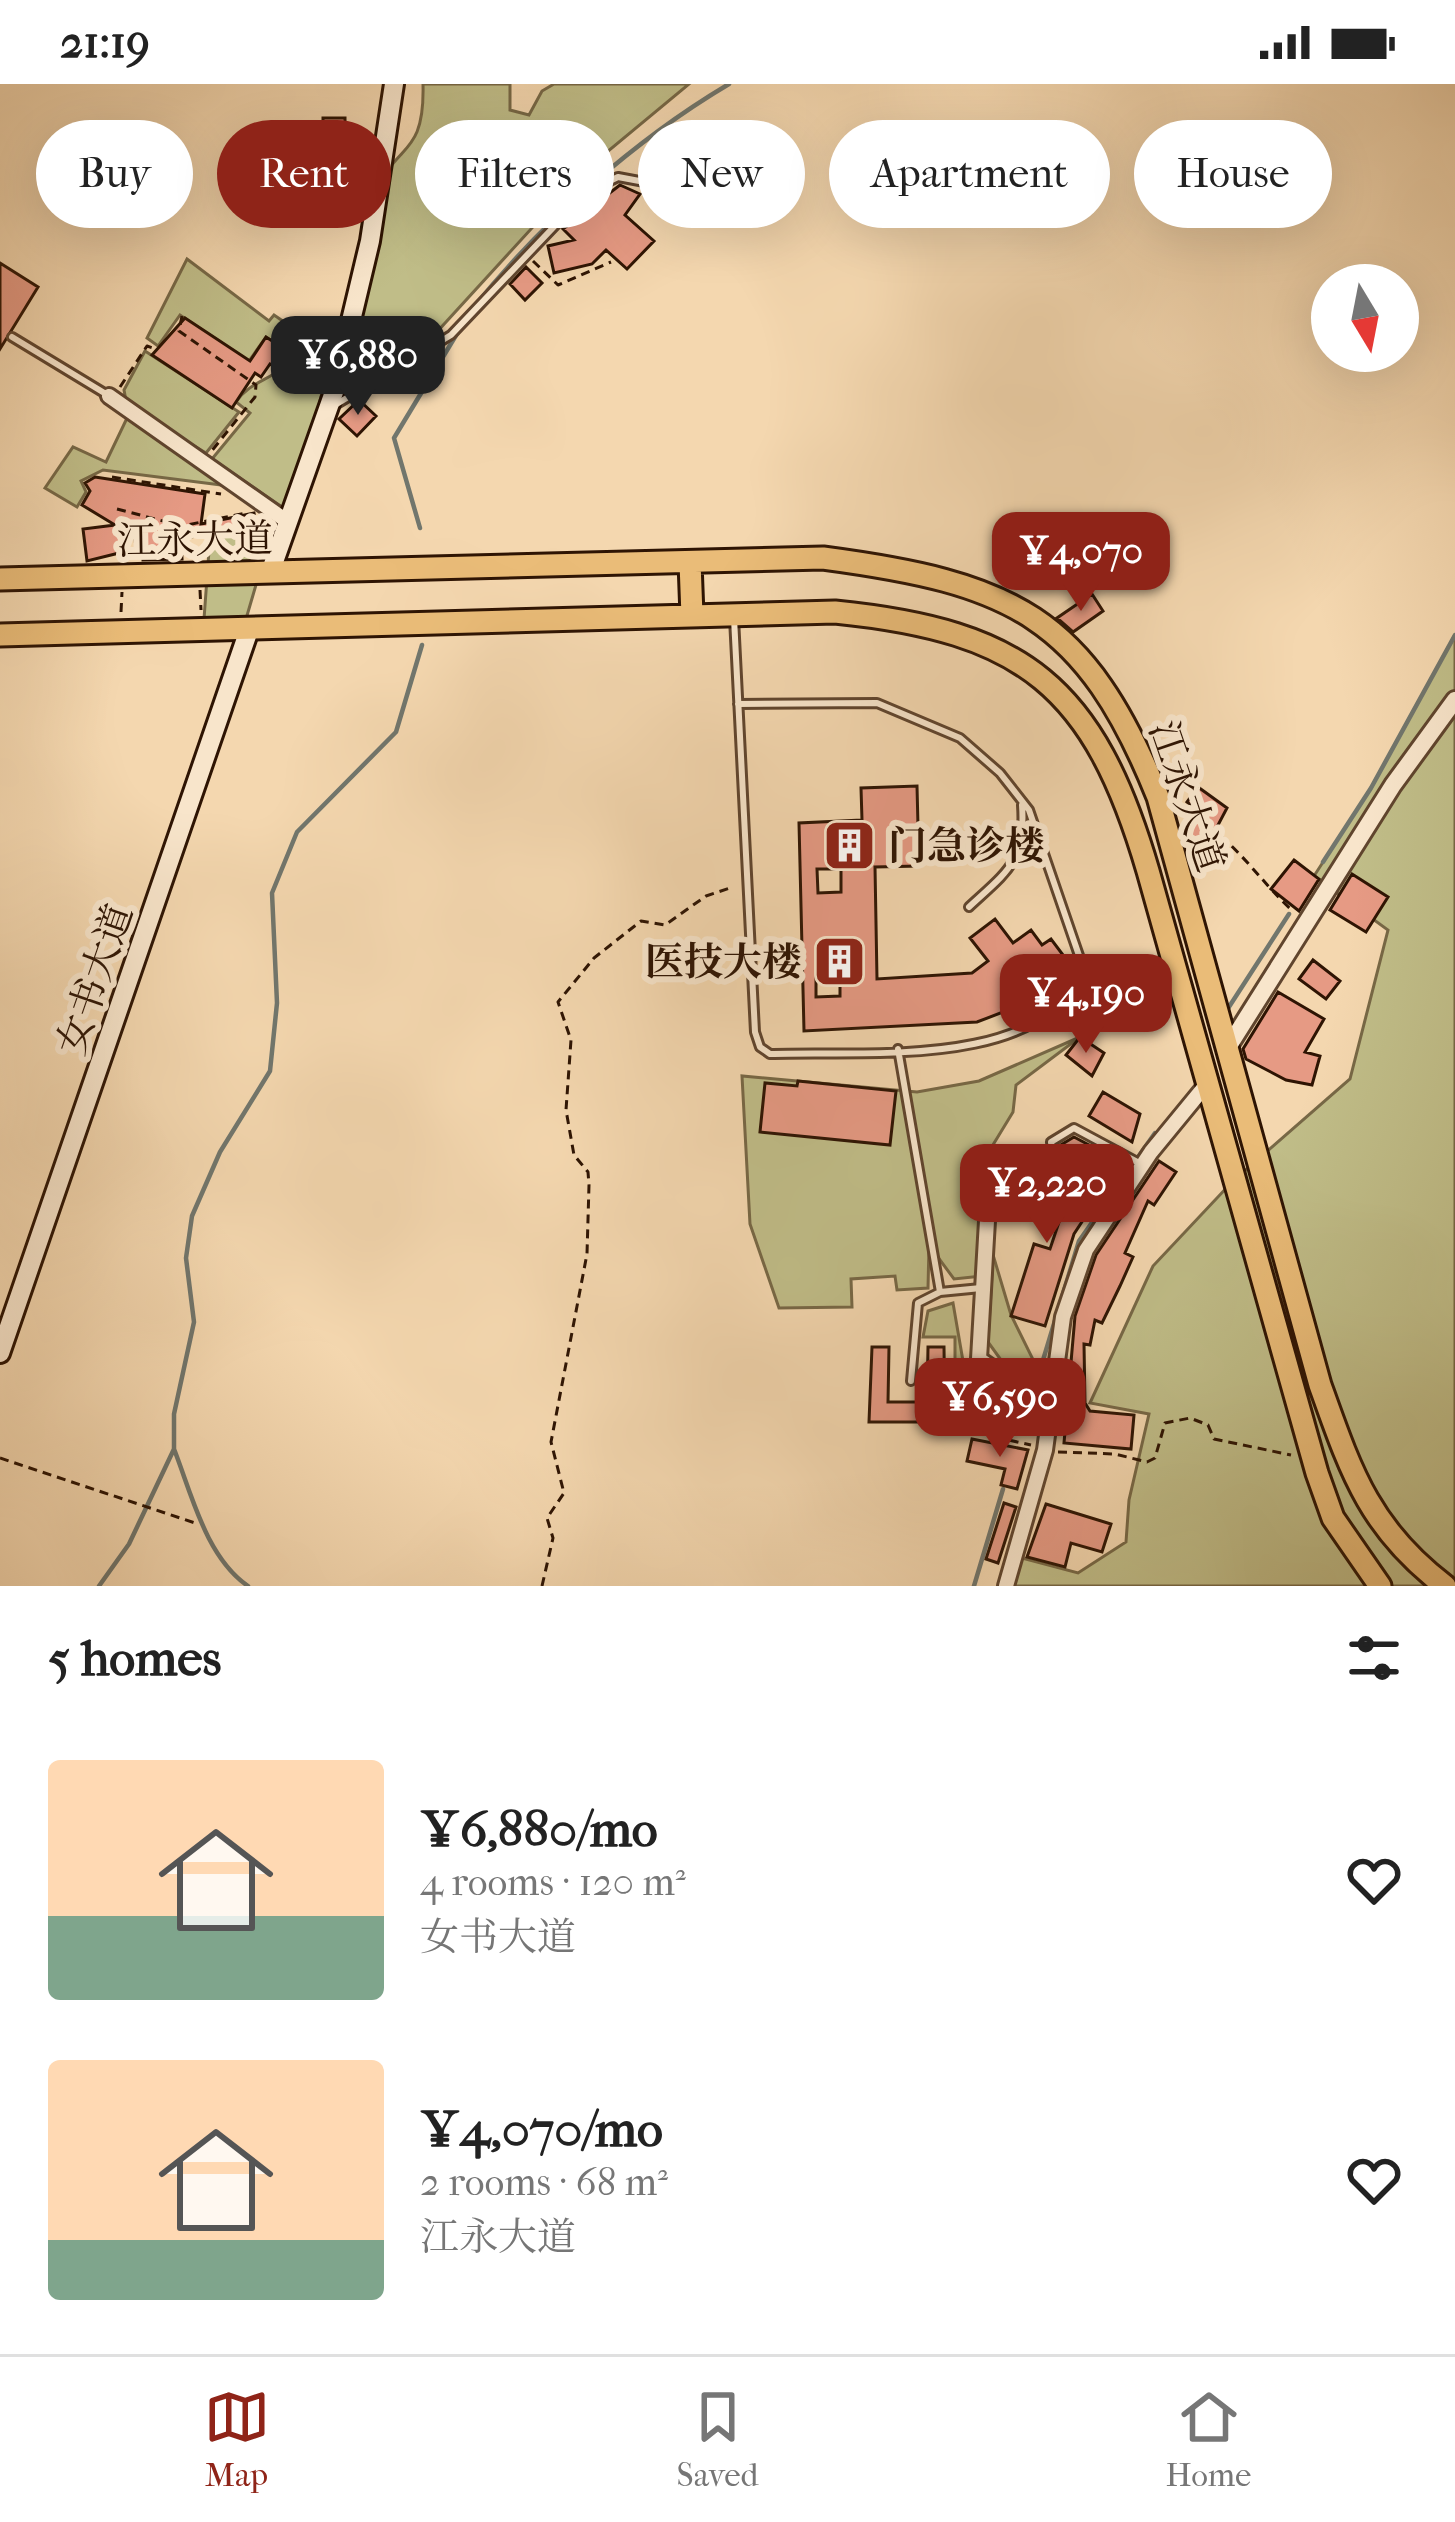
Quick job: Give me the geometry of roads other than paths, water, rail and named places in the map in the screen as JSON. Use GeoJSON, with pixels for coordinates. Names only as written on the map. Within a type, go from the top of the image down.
{"type":"FeatureCollection","features":[{"type":"Feature","properties":{"kind":"main road"},"geometry":{"type":"LineString","coordinates":[[270,573],[327,410],[370,241],[394,84]]}},
{"type":"Feature","properties":{"kind":"main road","name":"江永大道"},"geometry":{"type":"LineString","coordinates":[[0,579],[824,558],[900,568],[1020,606],[1100,680],[1140,753],[1164,819],[1320,1385],[1348,1463],[1366,1504],[1403,1554],[1445,1586]]}},
{"type":"Feature","properties":{"kind":"main road"},"geometry":{"type":"LineString","coordinates":[[689,562],[692,616]]}},
{"type":"Feature","properties":{"kind":"main road","name":"江永大道"},"geometry":{"type":"LineString","coordinates":[[0,635],[835,612],[959,631],[1017,658],[1049,685],[1089,732],[1120,790],[1311,1455],[1333,1518],[1380,1586]]}},
{"type":"Feature","properties":{"kind":"main road","name":"女书大道"},"geometry":{"type":"LineString","coordinates":[[0,1353],[250,627]]}},
{"type":"Feature","properties":{"kind":"street"},"geometry":{"type":"LineString","coordinates":[[110,398],[288,522]]}},
{"type":"Feature","properties":{"kind":"street"},"geometry":{"type":"LineString","coordinates":[[1227,1049],[1393,785],[1455,700]]}},
{"type":"Feature","properties":{"kind":"street"},"geometry":{"type":"LineString","coordinates":[[1006,1586],[1045,1450],[1064,1317],[1086,1250],[1108,1203],[1137,1162],[1206,1084]]}},
{"type":"Feature","properties":{"kind":"street"},"geometry":{"type":"LineString","coordinates":[[990,1169],[979,1359],[1052,1410]]}},
{"type":"Feature","properties":{"kind":"lane"},"geometry":{"type":"LineString","coordinates":[[327,410],[451,335],[587,192],[618,177],[638,181]]}},
{"type":"Feature","properties":{"kind":"lane"},"geometry":{"type":"LineString","coordinates":[[12,338],[110,398]]}},
{"type":"Feature","properties":{"kind":"lane"},"geometry":{"type":"LineString","coordinates":[[733,615],[738,704],[760,1047],[770,1054],[974,1046],[1025,1030],[1057,1012],[1085,974],[1022,801],[960,738],[878,703],[738,704]]}},
{"type":"Feature","properties":{"kind":"lane"},"geometry":{"type":"LineString","coordinates":[[969,908],[1013,866],[1024,839],[1022,801]]}},
{"type":"Feature","properties":{"kind":"lane"},"geometry":{"type":"LineString","coordinates":[[898,1049],[940,1292]]}},
{"type":"Feature","properties":{"kind":"lane"},"geometry":{"type":"LineString","coordinates":[[1108,1203],[1054,1166],[1055,1136],[1074,1128],[1137,1162]]}},
{"type":"Feature","properties":{"kind":"lane"},"geometry":{"type":"LineString","coordinates":[[911,1381],[913,1315],[918,1303],[940,1292],[981,1288]]}},
{"type":"Feature","properties":{"kind":"waterway"},"geometry":{"type":"LineString","coordinates":[[474,307],[529,244],[592,184],[659,130],[729,84]]}},
{"type":"Feature","properties":{"kind":"waterway"},"geometry":{"type":"LineString","coordinates":[[420,528],[394,438],[458,332]]}},
{"type":"Feature","properties":{"kind":"waterway"},"geometry":{"type":"LineString","coordinates":[[1323,862],[1371,788],[1455,635]]}},
{"type":"Feature","properties":{"kind":"waterway"},"geometry":{"type":"LineString","coordinates":[[99,1586],[129,1544],[174,1449],[174,1414],[194,1322],[186,1258],[192,1216],[220,1152],[270,1071],[277,1003],[272,893],[297,832],[396,732],[422,645]]}},
{"type":"Feature","properties":{"kind":"waterway"},"geometry":{"type":"LineString","coordinates":[[1227,1010],[1289,914]]}},
{"type":"Feature","properties":{"kind":"waterway"},"geometry":{"type":"LineString","coordinates":[[1034,1390],[1079,1241],[1155,1133]]}},
{"type":"Feature","properties":{"kind":"waterway"},"geometry":{"type":"LineString","coordinates":[[1022,1427],[1030,1401]]}},
{"type":"Feature","properties":{"kind":"waterway"},"geometry":{"type":"LineString","coordinates":[[174,1449],[211,1542],[248,1586]]}},
{"type":"Feature","properties":{"kind":"waterway"},"geometry":{"type":"LineString","coordinates":[[974,1586],[1003,1489]]}},
{"type":"Feature","properties":{"kind":"place","name":"门急诊楼"},"geometry":{"type":"Point","coordinates":[849,845]}},
{"type":"Feature","properties":{"kind":"place","name":"医技大楼"},"geometry":{"type":"Point","coordinates":[840,961]}}]}
